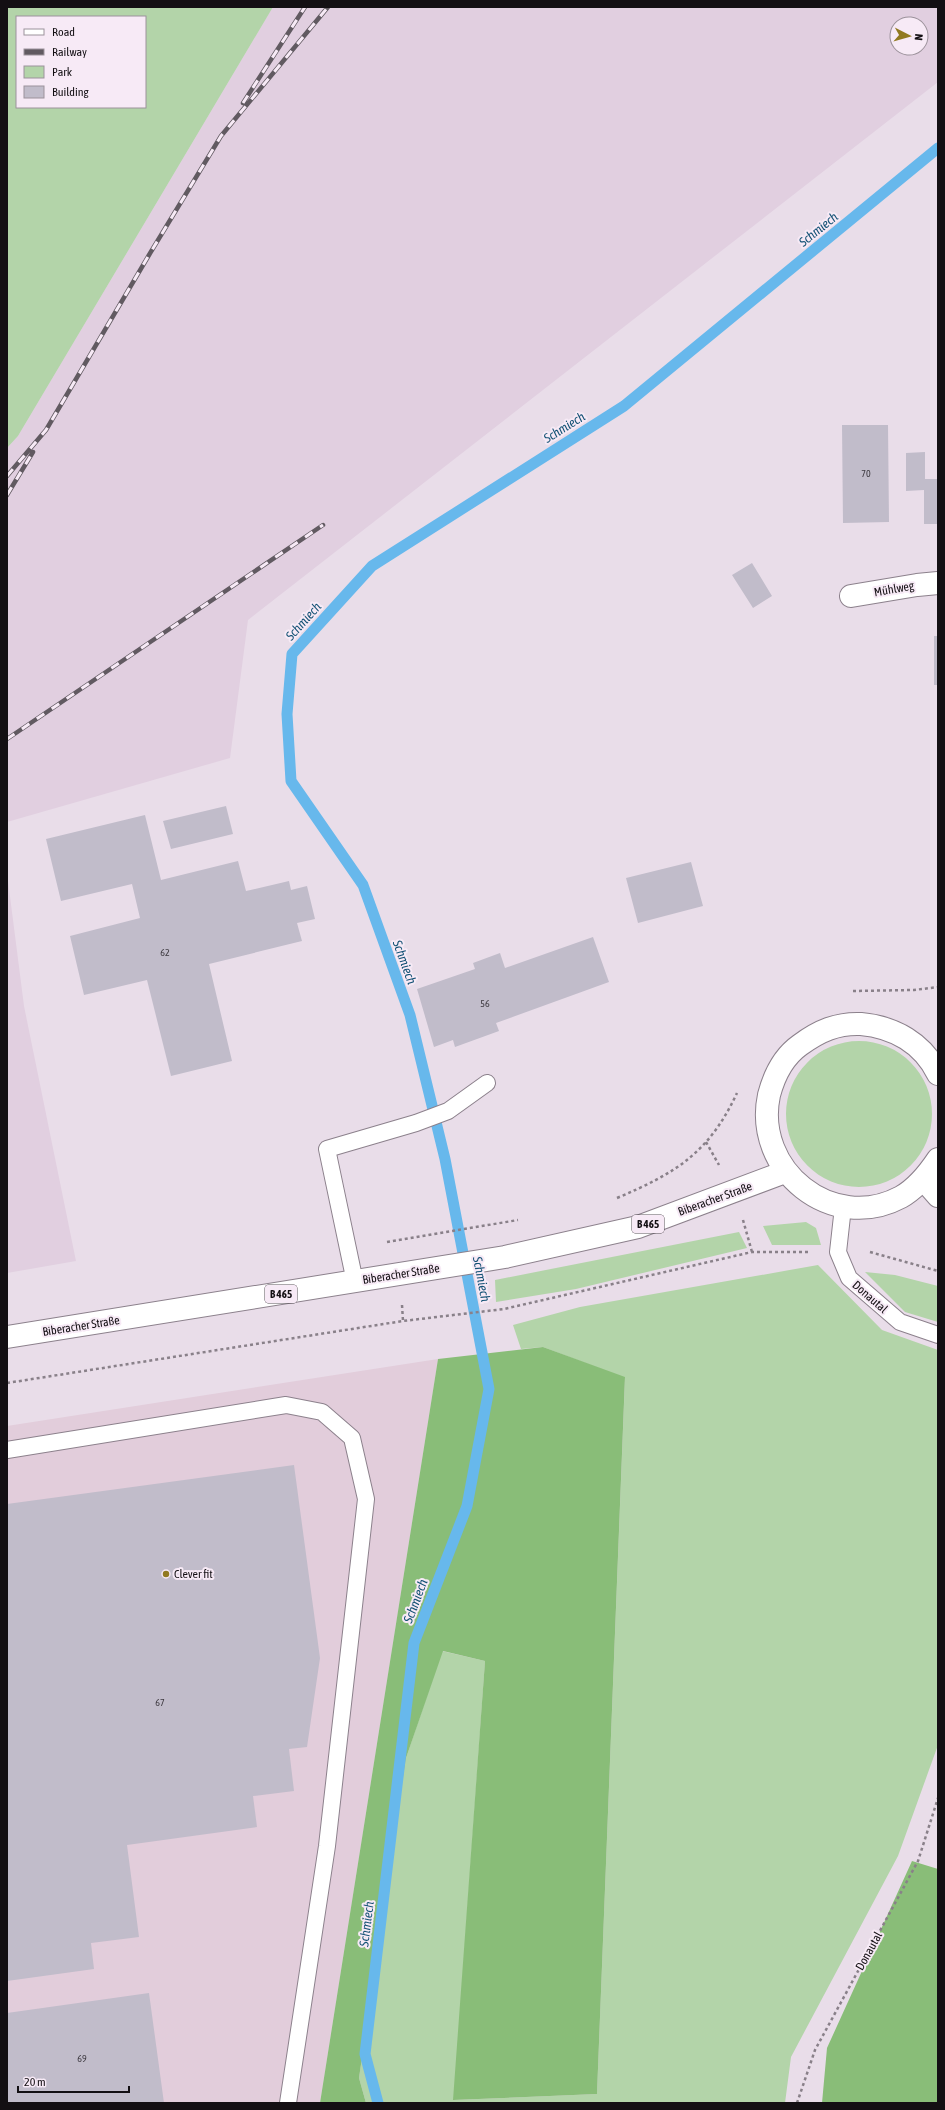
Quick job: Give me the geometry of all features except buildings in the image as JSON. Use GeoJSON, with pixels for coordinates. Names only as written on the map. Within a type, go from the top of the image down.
{"type":"FeatureCollection","features":[{"type":"Feature","properties":{"kind":"main road","name":"Mühlweg"},"geometry":{"type":"LineString","coordinates":[[851,596],[938,583]]}},
{"type":"Feature","properties":{"kind":"main road"},"geometry":{"type":"LineString","coordinates":[[936,1065],[910,1039],[880,1026],[848,1024],[817,1033],[791,1052],[773,1079],[766,1111],[770,1143],[785,1172],[810,1195],[843,1206],[872,1206],[900,1197],[924,1180],[938,1159]]}},
{"type":"Feature","properties":{"kind":"main road","name":"Biberacher Straße"},"geometry":{"type":"LineString","coordinates":[[7,1337],[355,1282],[505,1256],[638,1227],[785,1172]]}},
{"type":"Feature","properties":{"kind":"main road"},"geometry":{"type":"LineString","coordinates":[[924,1180],[938,1196]]}},
{"type":"Feature","properties":{"kind":"lane"},"geometry":{"type":"LineString","coordinates":[[355,1282],[327,1149],[416,1123],[448,1111],[487,1083]]}},
{"type":"Feature","properties":{"kind":"lane","name":"Donautal"},"geometry":{"type":"LineString","coordinates":[[843,1206],[838,1252],[849,1278],[900,1322],[938,1335]]}},
{"type":"Feature","properties":{"kind":"lane"},"geometry":{"type":"LineString","coordinates":[[7,1450],[286,1405],[322,1412],[352,1438],[366,1499],[327,1846],[288,2103]]}},
{"type":"Feature","properties":{"kind":"path"},"geometry":{"type":"LineString","coordinates":[[610,1201],[650,1184],[686,1163],[706,1142]]}},
{"type":"Feature","properties":{"kind":"path"},"geometry":{"type":"LineString","coordinates":[[439,1232],[496,1225],[524,1219]]}},
{"type":"Feature","properties":{"kind":"path"},"geometry":{"type":"LineString","coordinates":[[7,1383],[504,1308],[752,1252],[869,1252],[938,1271]]}},
{"type":"Feature","properties":{"kind":"path","name":"Donautal"},"geometry":{"type":"LineString","coordinates":[[797,2103],[815,2050],[918,1861],[938,1798]]}},
{"type":"Feature","properties":{"kind":"shaded area"},"geometry":{"type":"Polygon","coordinates":[[[273,7],[938,7],[938,82],[248,620],[230,758],[7,822],[7,448],[18,436],[273,7]]]}},
{"type":"Feature","properties":{"kind":"shaded area"},"geometry":{"type":"Polygon","coordinates":[[[7,873],[24,1006],[76,1261],[7,1273],[7,873]]]}},
{"type":"Feature","properties":{"kind":"shaded area"},"geometry":{"type":"Polygon","coordinates":[[[438,1359],[320,2103],[7,2103],[7,1426],[438,1359]]]}},
{"type":"Feature","properties":{"kind":"green space"},"geometry":{"type":"Polygon","coordinates":[[[7,7],[273,7],[18,436],[7,448],[7,7]]]}},
{"type":"Feature","properties":{"kind":"green space"},"geometry":{"type":"Polygon","coordinates":[[[859,1041],[887,1047],[905,1058],[915,1068],[926,1086],[932,1114],[926,1142],[915,1160],[905,1170],[887,1181],[859,1187],[831,1181],[813,1170],[803,1160],[792,1142],[786,1114],[792,1086],[803,1068],[813,1058],[831,1047],[859,1041]]]}},
{"type":"Feature","properties":{"kind":"green space"},"geometry":{"type":"Polygon","coordinates":[[[806,1222],[816,1228],[821,1245],[772,1245],[763,1226],[806,1222]]]}},
{"type":"Feature","properties":{"kind":"green space"},"geometry":{"type":"Polygon","coordinates":[[[739,1232],[747,1248],[576,1289],[496,1302],[495,1280],[739,1232]]]}},
{"type":"Feature","properties":{"kind":"green space"},"geometry":{"type":"Polygon","coordinates":[[[818,1265],[882,1330],[938,1350],[938,1745],[898,1856],[791,2057],[785,2103],[366,2103],[359,2078],[406,1758],[442,1651],[485,1661],[454,2100],[597,2094],[625,1378],[543,1347],[521,1349],[513,1325],[580,1307],[818,1265]]]}},
{"type":"Feature","properties":{"kind":"green space"},"geometry":{"type":"Polygon","coordinates":[[[865,1272],[895,1275],[938,1286],[938,1322],[905,1312],[865,1272]]]}},
{"type":"Feature","properties":{"kind":"green space"},"geometry":{"type":"Polygon","coordinates":[[[543,1347],[625,1377],[597,2094],[453,2100],[485,1661],[443,1651],[406,1758],[359,2078],[366,2103],[320,2103],[438,1359],[543,1347]]]}},
{"type":"Feature","properties":{"kind":"green space"},"geometry":{"type":"Polygon","coordinates":[[[912,1861],[938,1869],[938,2103],[822,2103],[827,2048],[912,1861]]]}},
{"type":"Feature","properties":{"kind":"waterway","name":"Schmiech"},"geometry":{"type":"LineString","coordinates":[[378,2103],[365,2054],[414,1643],[467,1506],[489,1389],[445,1159],[410,1015],[363,885],[291,781],[287,714],[292,654],[372,566],[624,406],[938,148]]}},
{"type":"Feature","properties":{"kind":"railway"},"geometry":{"type":"LineString","coordinates":[[243,103],[305,7]]}},
{"type":"Feature","properties":{"kind":"railway"},"geometry":{"type":"LineString","coordinates":[[7,476],[46,430],[221,136],[328,7]]}},
{"type":"Feature","properties":{"kind":"railway"},"geometry":{"type":"LineString","coordinates":[[7,495],[33,452]]}},
{"type":"Feature","properties":{"kind":"railway"},"geometry":{"type":"LineString","coordinates":[[7,739],[323,525]]}},
{"type":"Feature","properties":{"kind":"place","name":"Clever fit"},"geometry":{"type":"Point","coordinates":[166,1574]}}]}
